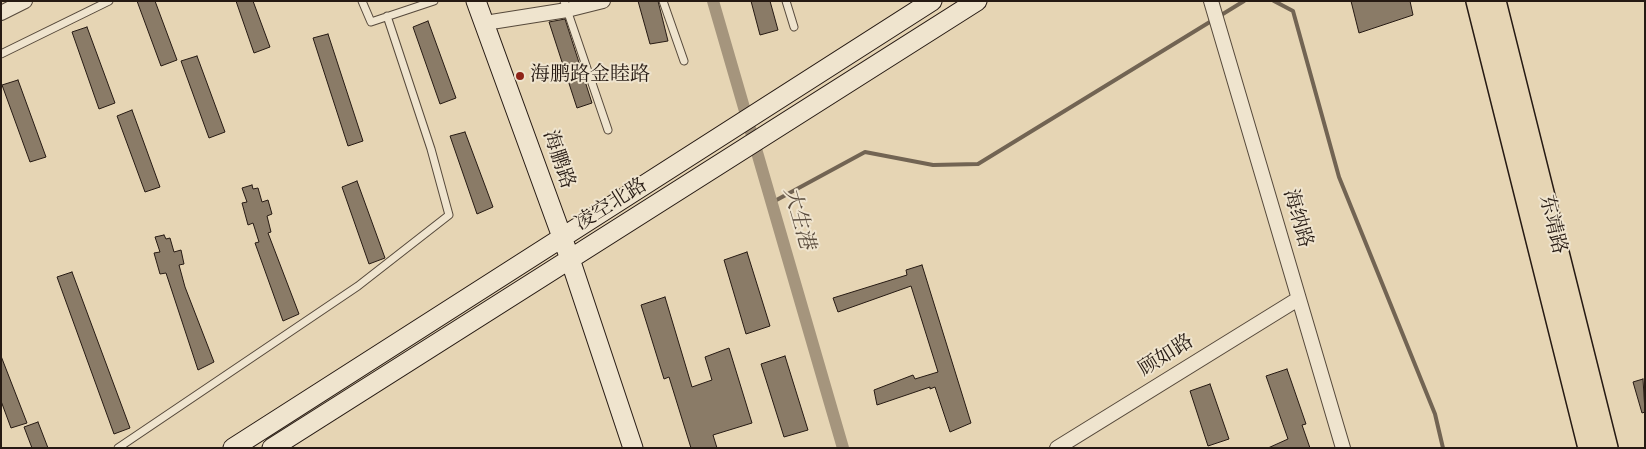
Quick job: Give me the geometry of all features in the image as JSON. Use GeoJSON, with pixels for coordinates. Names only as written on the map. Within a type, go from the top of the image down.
{"type":"FeatureCollection","features":[{"type":"Feature","properties":{"kind":"main road","name":"海鹏路"},"geometry":{"type":"LineString","coordinates":[[476,1],[561,239],[570,259],[633,448]]}},
{"type":"Feature","properties":{"kind":"main road","name":"凌空北路"},"geometry":{"type":"LineString","coordinates":[[233,448],[932,1]]}},
{"type":"Feature","properties":{"kind":"main road","name":"凌空北路"},"geometry":{"type":"LineString","coordinates":[[272,448],[977,1]]}},
{"type":"Feature","properties":{"kind":"main road","name":"东靖路"},"geometry":{"type":"LineString","coordinates":[[1477,1],[1588,448]]}},
{"type":"Feature","properties":{"kind":"main road","name":"东靖路"},"geometry":{"type":"LineString","coordinates":[[1495,1],[1607,448]]}},
{"type":"Feature","properties":{"kind":"street"},"geometry":{"type":"LineString","coordinates":[[1,13],[25,1]]}},
{"type":"Feature","properties":{"kind":"street"},"geometry":{"type":"LineString","coordinates":[[485,23],[566,6],[603,1]]}},
{"type":"Feature","properties":{"kind":"street","name":"海纳路"},"geometry":{"type":"LineString","coordinates":[[1211,1],[1225,43],[1298,299],[1343,448]]}},
{"type":"Feature","properties":{"kind":"street","name":"顾如路"},"geometry":{"type":"LineString","coordinates":[[1063,446],[1298,299]]}},
{"type":"Feature","properties":{"kind":"lane"},"geometry":{"type":"LineString","coordinates":[[1,54],[109,1]]}},
{"type":"Feature","properties":{"kind":"lane"},"geometry":{"type":"LineString","coordinates":[[362,1],[370,22],[434,1]]}},
{"type":"Feature","properties":{"kind":"lane"},"geometry":{"type":"LineString","coordinates":[[663,1],[684,61]]}},
{"type":"Feature","properties":{"kind":"lane"},"geometry":{"type":"LineString","coordinates":[[786,1],[794,27]]}},
{"type":"Feature","properties":{"kind":"lane"},"geometry":{"type":"LineString","coordinates":[[566,6],[608,130]]}},
{"type":"Feature","properties":{"kind":"lane"},"geometry":{"type":"LineString","coordinates":[[118,448],[358,286],[449,215],[431,149],[387,16]]}},
{"type":"Feature","properties":{"kind":"building"},"geometry":{"type":"Polygon","coordinates":[[[137,1],[155,1],[177,60],[161,66],[137,1]]]}},
{"type":"Feature","properties":{"kind":"building"},"geometry":{"type":"Polygon","coordinates":[[[236,1],[253,1],[270,47],[254,53],[236,1]]]}},
{"type":"Feature","properties":{"kind":"building"},"geometry":{"type":"Polygon","coordinates":[[[638,1],[658,1],[668,41],[650,44],[638,1]]]}},
{"type":"Feature","properties":{"kind":"building"},"geometry":{"type":"Polygon","coordinates":[[[751,1],[770,1],[778,30],[760,35],[751,1]]]}},
{"type":"Feature","properties":{"kind":"building"},"geometry":{"type":"Polygon","coordinates":[[[1351,1],[1410,1],[1413,15],[1359,33],[1351,1]]]}},
{"type":"Feature","properties":{"kind":"building"},"geometry":{"type":"Polygon","coordinates":[[[565,19],[592,103],[577,108],[549,22],[565,19]]]}},
{"type":"Feature","properties":{"kind":"building"},"geometry":{"type":"Polygon","coordinates":[[[428,21],[456,98],[440,104],[413,27],[428,21]]]}},
{"type":"Feature","properties":{"kind":"building"},"geometry":{"type":"Polygon","coordinates":[[[87,27],[115,103],[99,109],[72,32],[87,27]]]}},
{"type":"Feature","properties":{"kind":"building"},"geometry":{"type":"Polygon","coordinates":[[[328,34],[363,141],[348,146],[313,38],[328,34]]]}},
{"type":"Feature","properties":{"kind":"building"},"geometry":{"type":"Polygon","coordinates":[[[197,56],[225,132],[209,138],[181,61],[197,56]]]}},
{"type":"Feature","properties":{"kind":"building"},"geometry":{"type":"Polygon","coordinates":[[[18,80],[46,157],[30,162],[2,85],[18,80]]]}},
{"type":"Feature","properties":{"kind":"building"},"geometry":{"type":"Polygon","coordinates":[[[132,110],[160,187],[145,192],[117,116],[132,110]]]}},
{"type":"Feature","properties":{"kind":"building"},"geometry":{"type":"Polygon","coordinates":[[[465,132],[493,207],[477,214],[450,136],[465,132]]]}},
{"type":"Feature","properties":{"kind":"building"},"geometry":{"type":"Polygon","coordinates":[[[357,181],[385,258],[369,264],[342,187],[357,181]]]}},
{"type":"Feature","properties":{"kind":"building"},"geometry":{"type":"Polygon","coordinates":[[[252,185],[253,189],[258,188],[262,202],[268,200],[272,214],[267,216],[271,232],[268,233],[299,314],[283,321],[255,243],[259,242],[253,223],[248,225],[242,203],[247,202],[242,188],[252,185]]]}},
{"type":"Feature","properties":{"kind":"building"},"geometry":{"type":"Polygon","coordinates":[[[164,235],[166,239],[170,238],[174,252],[181,250],[184,264],[179,265],[185,287],[214,362],[198,370],[166,273],[160,274],[154,253],[160,252],[155,237],[164,235]]]}},
{"type":"Feature","properties":{"kind":"building"},"geometry":{"type":"Polygon","coordinates":[[[747,252],[770,326],[746,334],[724,260],[747,252]]]}},
{"type":"Feature","properties":{"kind":"building"},"geometry":{"type":"Polygon","coordinates":[[[922,265],[971,423],[950,432],[935,387],[877,405],[874,390],[913,375],[915,379],[938,372],[911,286],[838,312],[833,298],[907,275],[906,270],[922,265]]]}},
{"type":"Feature","properties":{"kind":"building"},"geometry":{"type":"Polygon","coordinates":[[[72,272],[130,428],[114,434],[57,277],[72,272]]]}},
{"type":"Feature","properties":{"kind":"building"},"geometry":{"type":"Polygon","coordinates":[[[665,297],[692,387],[712,380],[705,357],[729,348],[752,423],[713,435],[717,448],[691,448],[669,377],[664,379],[641,305],[665,297]]]}},
{"type":"Feature","properties":{"kind":"building"},"geometry":{"type":"Polygon","coordinates":[[[1,356],[27,423],[11,428],[1,401],[1,356]]]}},
{"type":"Feature","properties":{"kind":"building"},"geometry":{"type":"Polygon","coordinates":[[[785,356],[808,430],[784,437],[761,364],[785,356]]]}},
{"type":"Feature","properties":{"kind":"building"},"geometry":{"type":"Polygon","coordinates":[[[1287,369],[1306,424],[1302,425],[1310,448],[1268,448],[1288,439],[1266,376],[1287,369]]]}},
{"type":"Feature","properties":{"kind":"building"},"geometry":{"type":"Polygon","coordinates":[[[1643,379],[1645,412],[1642,413],[1633,382],[1643,379]]]}},
{"type":"Feature","properties":{"kind":"building"},"geometry":{"type":"Polygon","coordinates":[[[1210,384],[1229,439],[1208,446],[1190,391],[1210,384]]]}},
{"type":"Feature","properties":{"kind":"building"},"geometry":{"type":"Polygon","coordinates":[[[38,422],[48,448],[32,448],[24,427],[38,422]]]}},
{"type":"Feature","properties":{"kind":"waterway","name":"大生港"},"geometry":{"type":"LineString","coordinates":[[713,1],[843,448]]}},
{"type":"Feature","properties":{"kind":"waterway"},"geometry":{"type":"LineString","coordinates":[[771,203],[865,152],[933,165],[978,164],[1244,1]]}},
{"type":"Feature","properties":{"kind":"waterway"},"geometry":{"type":"LineString","coordinates":[[1274,1],[1293,11],[1339,177],[1435,414],[1443,448]]}},
{"type":"Feature","properties":{"kind":"place","name":"海鹏路金睦路"},"geometry":{"type":"Point","coordinates":[520,76]}}]}
